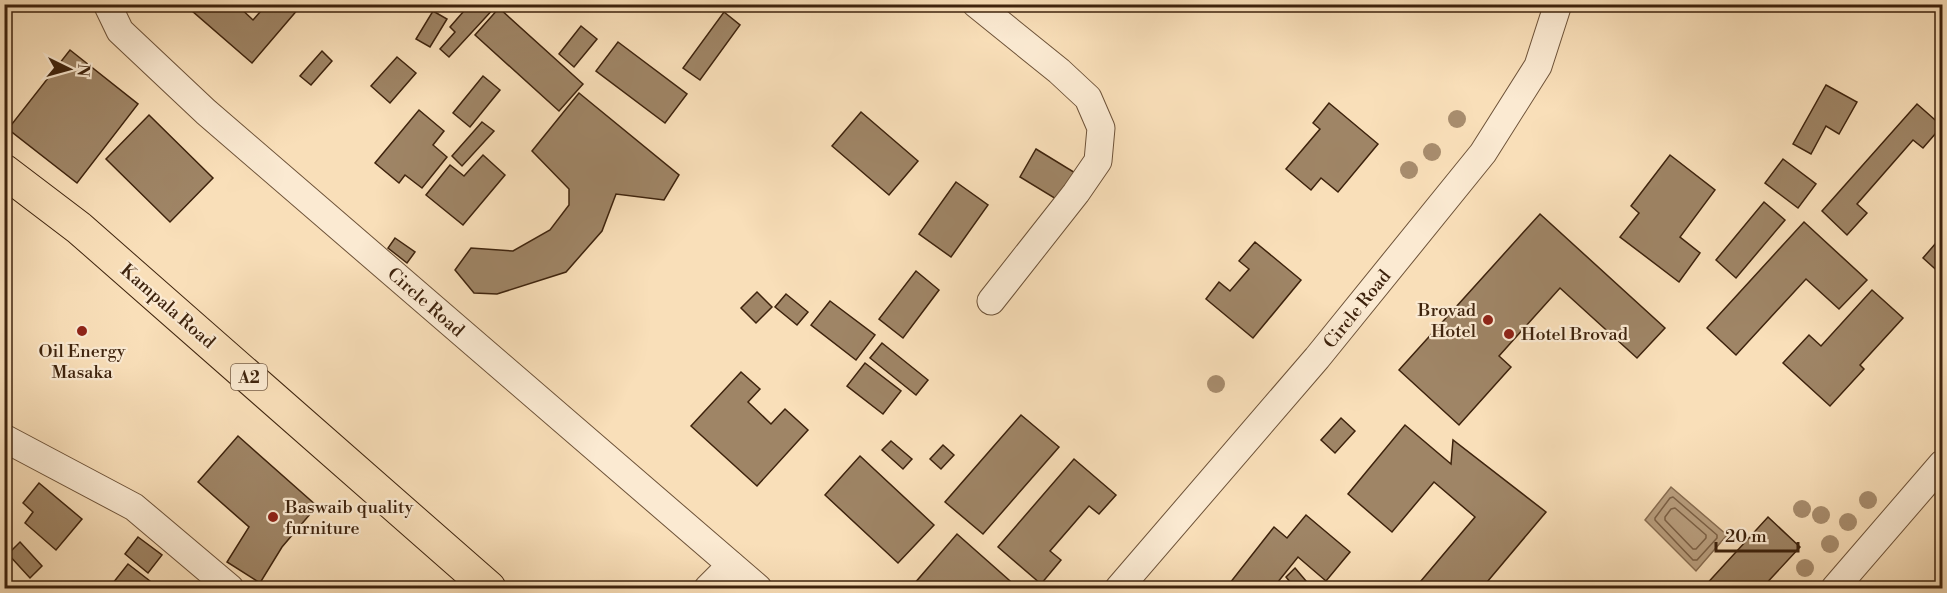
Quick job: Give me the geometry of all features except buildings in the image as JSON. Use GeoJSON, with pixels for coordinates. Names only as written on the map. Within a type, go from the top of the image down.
{"type":"FeatureCollection","features":[{"type":"Feature","properties":{"kind":"main road","name":"Kampala Road"},"geometry":{"type":"LineString","coordinates":[[4,171],[79,228],[489,588]]}},
{"type":"Feature","properties":{"kind":"street","name":"Circle Road"},"geometry":{"type":"LineString","coordinates":[[107,4],[120,30],[206,112],[758,588]]}},
{"type":"Feature","properties":{"kind":"street"},"geometry":{"type":"LineString","coordinates":[[976,4],[1059,71],[1088,98],[1101,128],[1098,161],[992,301]]}},
{"type":"Feature","properties":{"kind":"street","name":"Circle Road"},"geometry":{"type":"LineString","coordinates":[[1119,588],[1317,358],[1482,153],[1538,66],[1558,4]]}},
{"type":"Feature","properties":{"kind":"street"},"geometry":{"type":"LineString","coordinates":[[4,438],[134,507],[230,588]]}},
{"type":"Feature","properties":{"kind":"street"},"geometry":{"type":"LineString","coordinates":[[1835,588],[1942,464]]}},
{"type":"Feature","properties":{"kind":"street"},"geometry":{"type":"LineString","coordinates":[[708,588],[731,565]]}},
{"type":"Feature","properties":{"kind":"water"},"geometry":{"type":"Polygon","coordinates":[[[1671,487],[1727,535],[1696,571],[1645,520],[1671,487]]]}},
{"type":"Feature","properties":{"kind":"place","name":"Brovad Hotel"},"geometry":{"type":"Point","coordinates":[1488,320]}},
{"type":"Feature","properties":{"kind":"place","name":"Oil Energy Masaka"},"geometry":{"type":"Point","coordinates":[82,331]}},
{"type":"Feature","properties":{"kind":"place","name":"Hotel Brovad"},"geometry":{"type":"Point","coordinates":[1509,334]}},
{"type":"Feature","properties":{"kind":"place","name":"Baswaib quality furniture"},"geometry":{"type":"Point","coordinates":[273,517]}}]}
